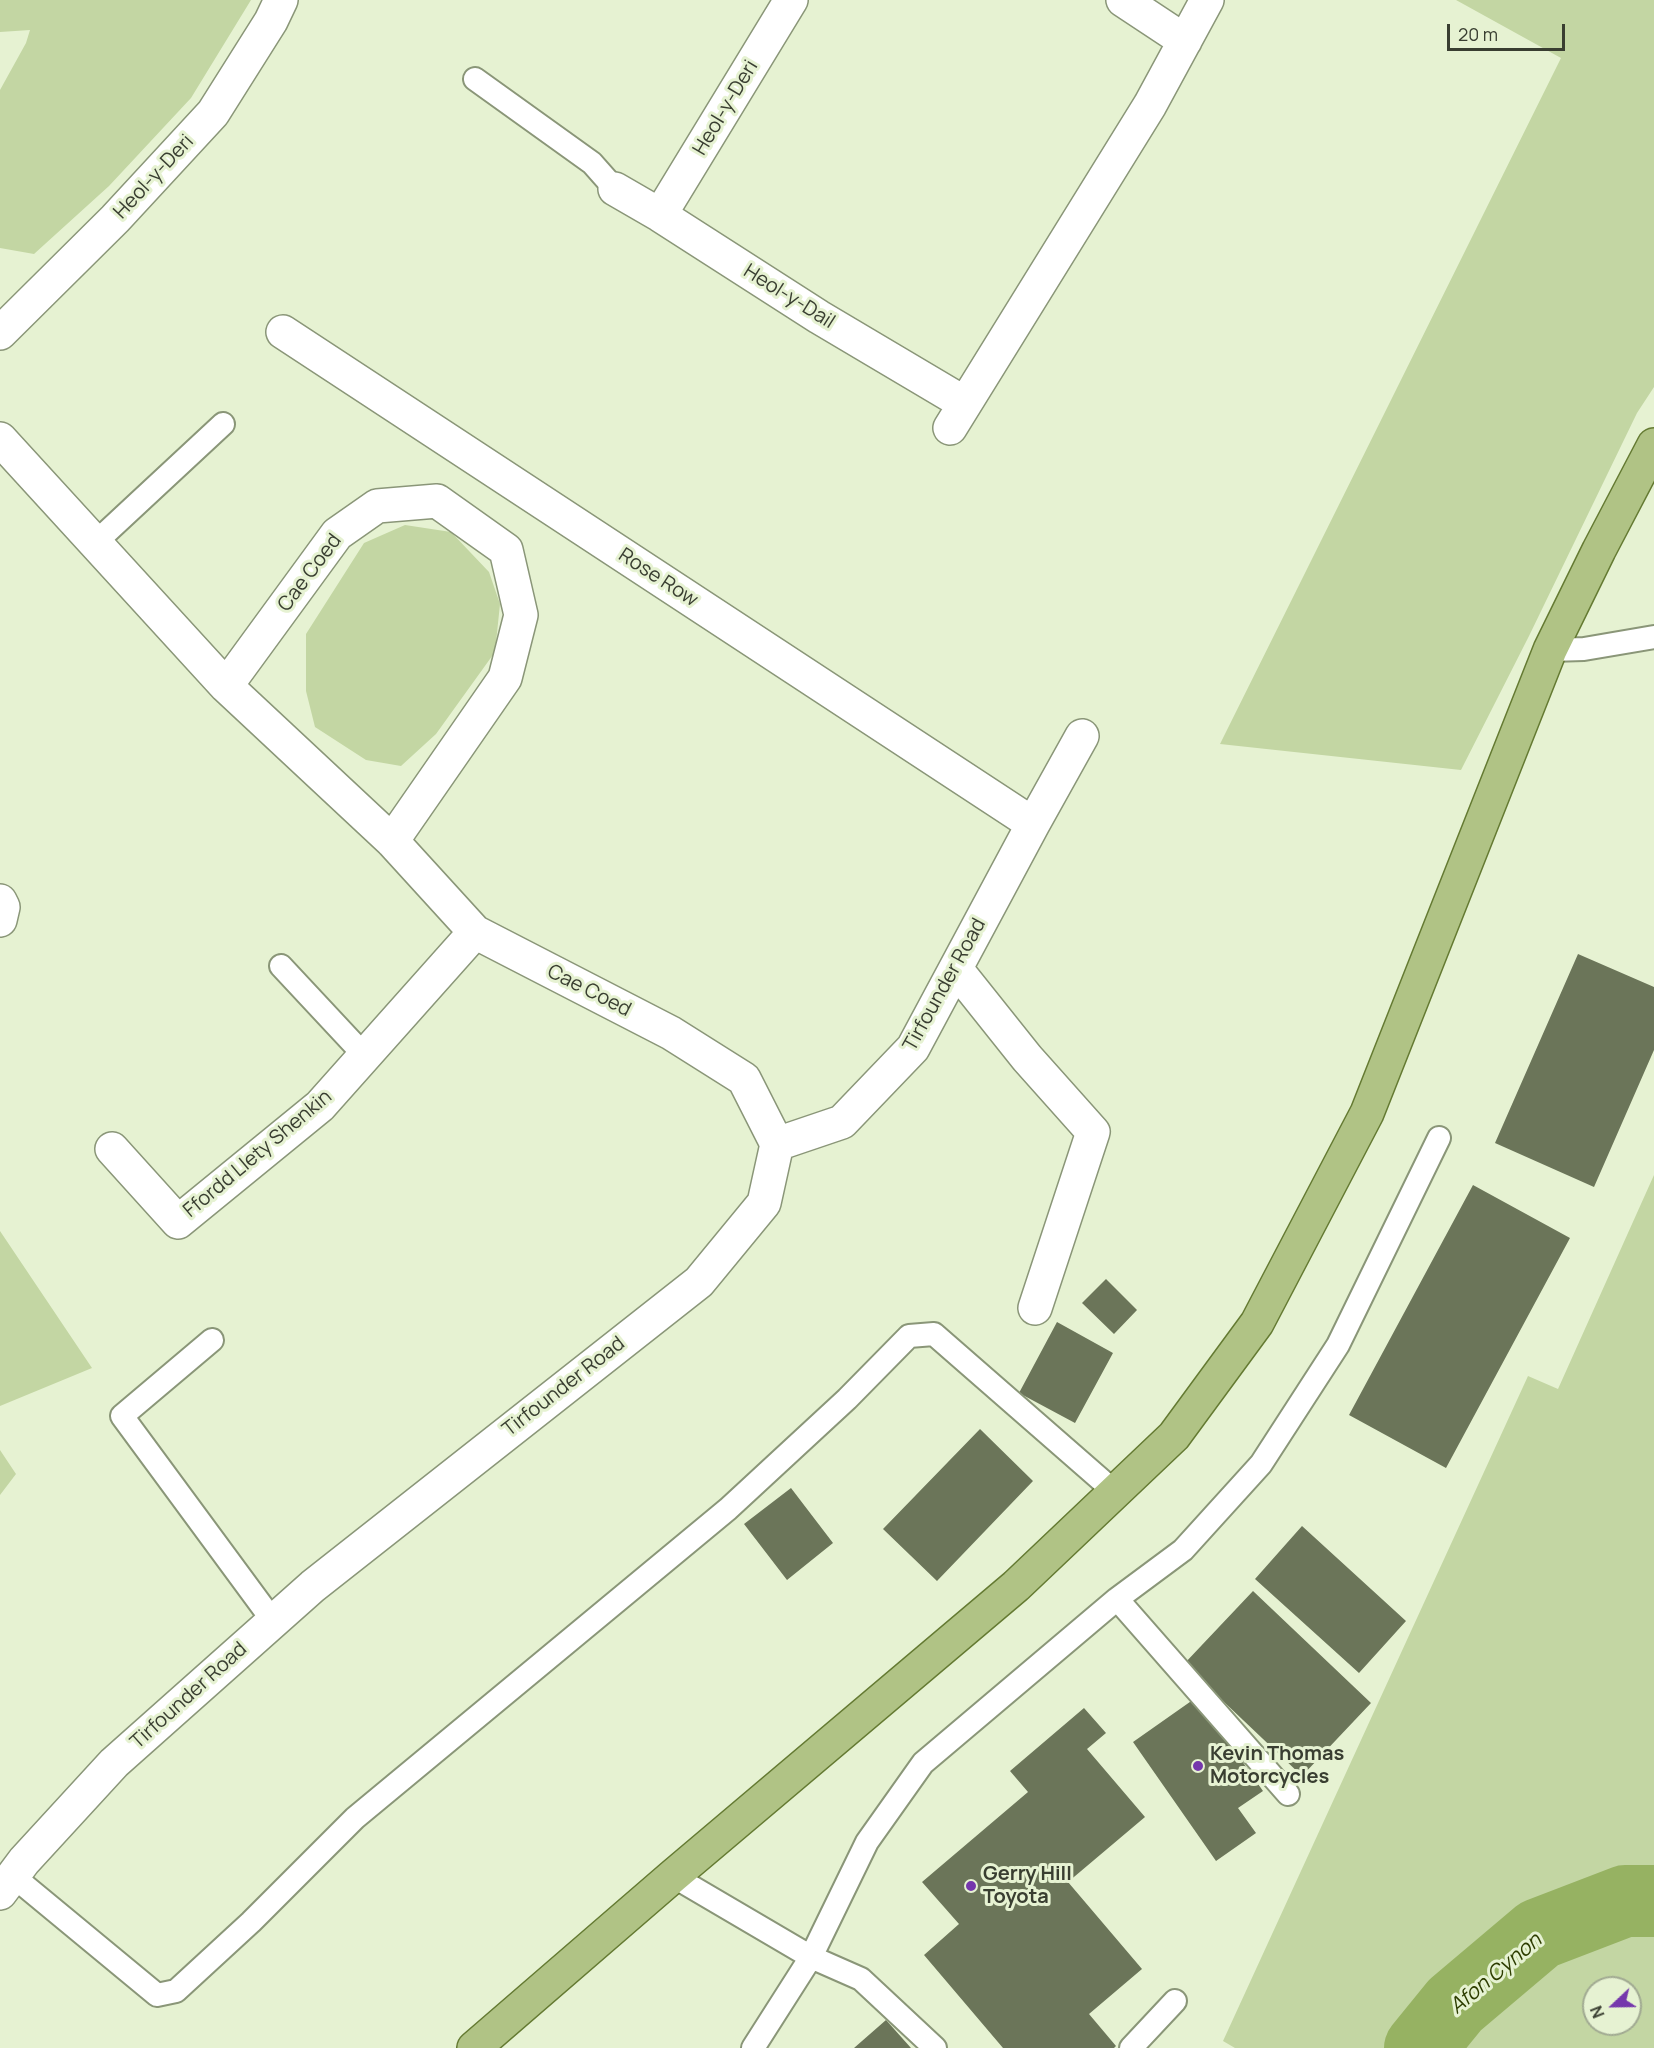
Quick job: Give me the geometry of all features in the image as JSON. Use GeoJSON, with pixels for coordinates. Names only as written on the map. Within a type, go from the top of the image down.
{"type":"FeatureCollection","features":[{"type":"Feature","properties":{"kind":"main road"},"geometry":{"type":"LineString","coordinates":[[474,2048],[673,1876],[1016,1586],[1174,1436],[1257,1323],[1367,1113],[1550,650],[1599,549],[1654,445]]}},
{"type":"Feature","properties":{"kind":"street","name":"Heol-y-Deri"},"geometry":{"type":"LineString","coordinates":[[0,333],[114,219],[213,113],[271,21],[281,0]]}},
{"type":"Feature","properties":{"kind":"street","name":"Heol-y-Deri"},"geometry":{"type":"LineString","coordinates":[[660,215],[791,0]]}},
{"type":"Feature","properties":{"kind":"street"},"geometry":{"type":"LineString","coordinates":[[1123,0],[1185,41],[1207,0]]}},
{"type":"Feature","properties":{"kind":"street","name":"Heol-y-Dail"},"geometry":{"type":"LineString","coordinates":[[615,189],[660,215],[819,317],[957,415],[1035,294],[1138,125],[1185,41]]}},
{"type":"Feature","properties":{"kind":"street","name":"Rose Row"},"geometry":{"type":"LineString","coordinates":[[283,332],[1033,824]]}},
{"type":"Feature","properties":{"kind":"street","name":"Cae Coed"},"geometry":{"type":"LineString","coordinates":[[0,439],[226,686],[392,842],[476,932],[671,1033],[744,1079],[777,1144]]}},
{"type":"Feature","properties":{"kind":"street","name":"Cae Coed"},"geometry":{"type":"LineString","coordinates":[[226,686],[337,534],[377,506],[437,501],[506,550],[521,615],[505,678],[392,842]]}},
{"type":"Feature","properties":{"kind":"street","name":"Tirfounder Road"},"geometry":{"type":"LineString","coordinates":[[6,1885],[24,1861],[114,1763],[312,1586],[699,1282],[764,1203],[777,1144],[842,1122],[913,1048],[1082,736]]}},
{"type":"Feature","properties":{"kind":"street"},"geometry":{"type":"LineString","coordinates":[[0,901],[3,907],[0,920]]}},
{"type":"Feature","properties":{"kind":"street","name":"Ffordd Llety Shenkin"},"geometry":{"type":"LineString","coordinates":[[112,1149],[178,1222],[320,1106],[476,932]]}},
{"type":"Feature","properties":{"kind":"street"},"geometry":{"type":"LineString","coordinates":[[956,969],[1027,1058],[1093,1132],[1035,1308]]}},
{"type":"Feature","properties":{"kind":"lane"},"geometry":{"type":"LineString","coordinates":[[476,79],[592,163],[615,189]]}},
{"type":"Feature","properties":{"kind":"lane"},"geometry":{"type":"LineString","coordinates":[[95,543],[223,424]]}},
{"type":"Feature","properties":{"kind":"lane"},"geometry":{"type":"LineString","coordinates":[[1550,650],[1584,649],[1654,637]]}},
{"type":"Feature","properties":{"kind":"lane"},"geometry":{"type":"LineString","coordinates":[[281,966],[365,1056]]}},
{"type":"Feature","properties":{"kind":"lane"},"geometry":{"type":"LineString","coordinates":[[753,2048],[811,1957],[867,1842],[923,1763],[1118,1599],[1183,1550],[1261,1464],[1338,1345],[1439,1138]]}},
{"type":"Feature","properties":{"kind":"lane"},"geometry":{"type":"LineString","coordinates":[[6,1885],[157,1995],[176,1991],[251,1922],[355,1818],[728,1509],[847,1400],[909,1336],[934,1334],[1115,1492]]}},
{"type":"Feature","properties":{"kind":"lane"},"geometry":{"type":"LineString","coordinates":[[212,1340],[122,1416],[273,1621]]}},
{"type":"Feature","properties":{"kind":"lane"},"geometry":{"type":"LineString","coordinates":[[1118,1599],[1288,1794]]}},
{"type":"Feature","properties":{"kind":"lane"},"geometry":{"type":"LineString","coordinates":[[673,1876],[811,1957],[861,1979],[934,2048]]}},
{"type":"Feature","properties":{"kind":"lane"},"geometry":{"type":"LineString","coordinates":[[1131,2048],[1175,2001]]}},
{"type":"Feature","properties":{"kind":"green space"},"geometry":{"type":"Polygon","coordinates":[[[0,0],[251,0],[191,98],[109,186],[34,254],[0,248],[0,90],[26,43],[30,30],[0,32],[0,0]]]}},
{"type":"Feature","properties":{"kind":"green space"},"geometry":{"type":"Polygon","coordinates":[[[1456,0],[1654,0],[1654,387],[1637,413],[1461,770],[1220,744],[1561,58],[1456,0]]]}},
{"type":"Feature","properties":{"kind":"green space"},"geometry":{"type":"Polygon","coordinates":[[[405,525],[451,532],[489,572],[500,604],[495,652],[436,734],[401,766],[366,760],[315,727],[306,691],[306,634],[364,543],[405,525]]]}},
{"type":"Feature","properties":{"kind":"green space"},"geometry":{"type":"Polygon","coordinates":[[[1654,1175],[1654,2048],[1235,2048],[1223,2041],[1528,1376],[1558,1389],[1654,1175]]]}},
{"type":"Feature","properties":{"kind":"green space"},"geometry":{"type":"Polygon","coordinates":[[[0,1231],[92,1368],[0,1406],[0,1231]]]}},
{"type":"Feature","properties":{"kind":"green space"},"geometry":{"type":"Polygon","coordinates":[[[0,1450],[16,1474],[0,1495],[0,1450]]]}},
{"type":"Feature","properties":{"kind":"building"},"geometry":{"type":"Polygon","coordinates":[[[1578,954],[1654,987],[1654,1050],[1594,1187],[1495,1143],[1578,954]]]}},
{"type":"Feature","properties":{"kind":"building"},"geometry":{"type":"Polygon","coordinates":[[[1473,1185],[1570,1238],[1446,1468],[1349,1415],[1473,1185]]]}},
{"type":"Feature","properties":{"kind":"building"},"geometry":{"type":"Polygon","coordinates":[[[1106,1279],[1137,1310],[1114,1334],[1082,1303],[1106,1279]]]}},
{"type":"Feature","properties":{"kind":"building"},"geometry":{"type":"Polygon","coordinates":[[[1057,1322],[1113,1353],[1075,1423],[1019,1393],[1057,1322]]]}},
{"type":"Feature","properties":{"kind":"building"},"geometry":{"type":"Polygon","coordinates":[[[980,1429],[1033,1481],[937,1581],[883,1529],[980,1429]]]}},
{"type":"Feature","properties":{"kind":"building"},"geometry":{"type":"Polygon","coordinates":[[[791,1488],[833,1543],[787,1580],[744,1524],[791,1488]]]}},
{"type":"Feature","properties":{"kind":"building"},"geometry":{"type":"Polygon","coordinates":[[[1302,1526],[1406,1621],[1359,1673],[1255,1579],[1302,1526]]]}},
{"type":"Feature","properties":{"kind":"building"},"geometry":{"type":"Polygon","coordinates":[[[1253,1591],[1371,1703],[1302,1776],[1184,1664],[1253,1591]]]}},
{"type":"Feature","properties":{"kind":"building","name":"Kevin Thomas Motorcycles"},"geometry":{"type":"Polygon","coordinates":[[[1197,1697],[1263,1791],[1238,1808],[1256,1833],[1216,1861],[1133,1742],[1197,1697]]]}},
{"type":"Feature","properties":{"kind":"building"},"geometry":{"type":"Polygon","coordinates":[[[1084,1708],[1106,1733],[1087,1749],[1145,1817],[1068,1882],[1142,1969],[1089,2014],[1116,2046],[1114,2048],[1003,2048],[924,1955],[959,1924],[922,1882],[1028,1792],[1010,1771],[1084,1708]]]}},
{"type":"Feature","properties":{"kind":"building"},"geometry":{"type":"Polygon","coordinates":[[[886,2020],[911,2048],[854,2048],[886,2020]]]}},
{"type":"Feature","properties":{"kind":"waterway","name":"Afon Cynon"},"geometry":{"type":"LineString","coordinates":[[1420,2048],[1455,2005],[1539,1934],[1625,1901],[1654,1901]]}},
{"type":"Feature","properties":{"kind":"place","name":"Kevin Thomas Motorcycles"},"geometry":{"type":"Point","coordinates":[1198,1766]}},
{"type":"Feature","properties":{"kind":"place","name":"Gerry Hill Toyota"},"geometry":{"type":"Point","coordinates":[971,1886]}}]}
